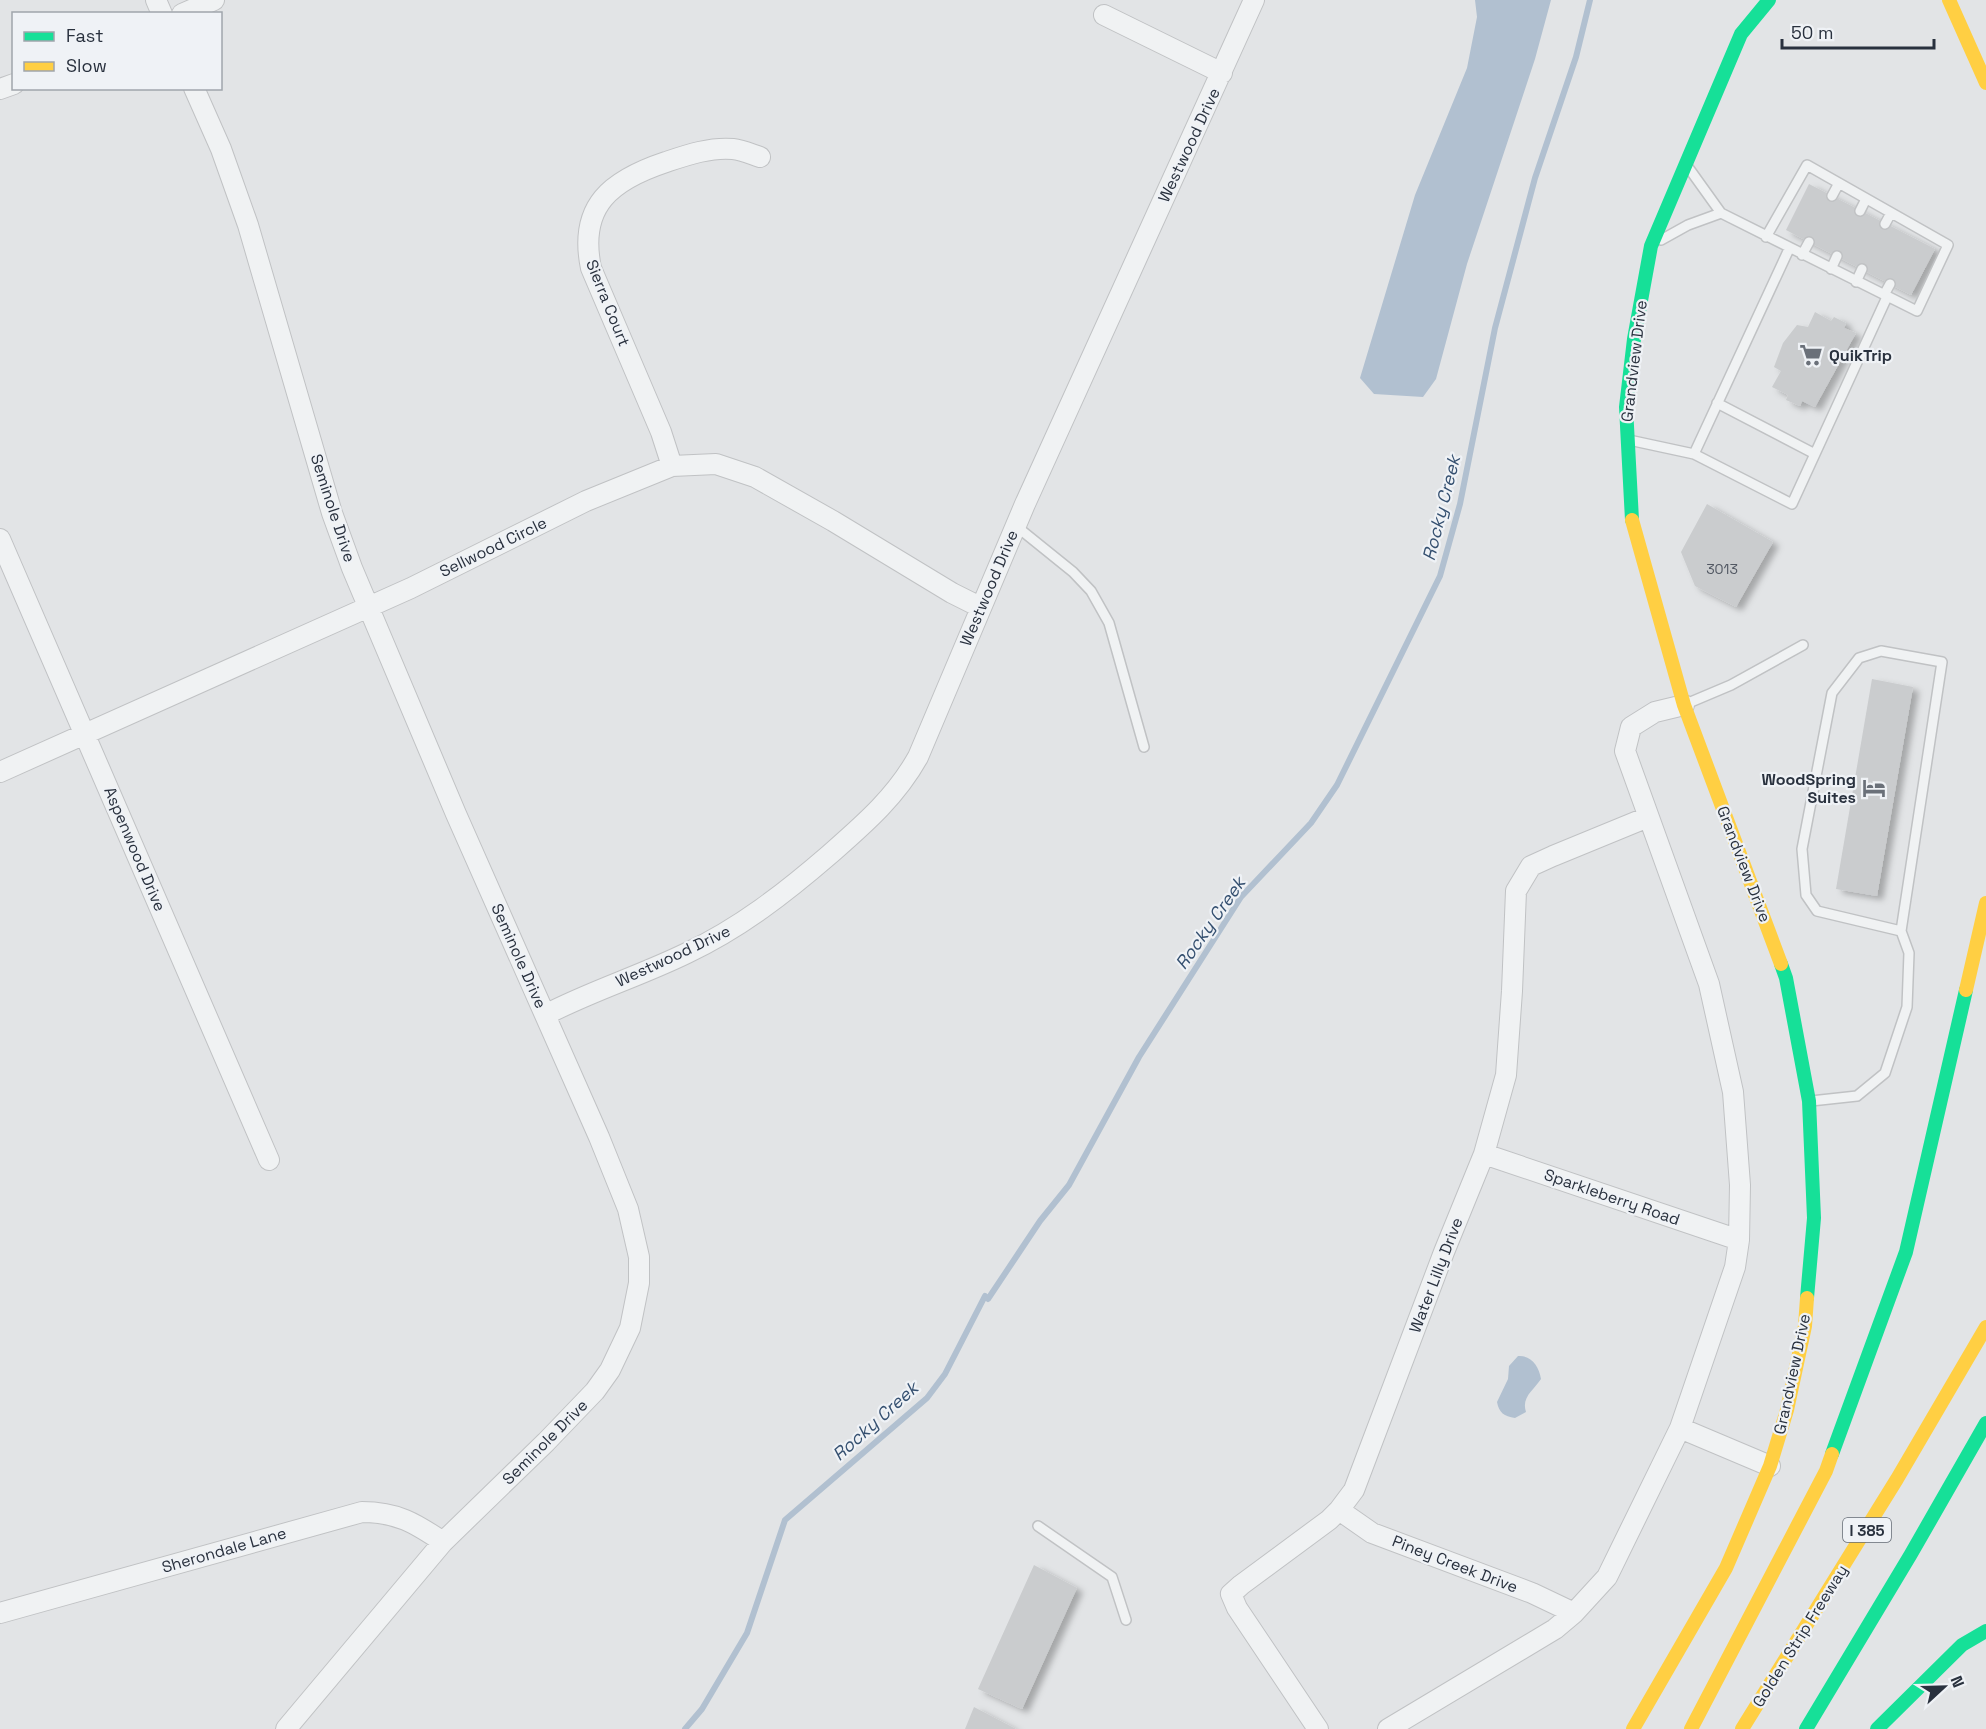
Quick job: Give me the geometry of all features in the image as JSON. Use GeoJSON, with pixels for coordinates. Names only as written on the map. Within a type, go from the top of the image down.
{"type":"FeatureCollection","features":[{"type":"Feature","properties":{"kind":"main road","name":"Grandview Drive"},"geometry":{"type":"LineString","coordinates":[[1633,1729],[1726,1568],[1770,1466],[1787,1410],[1805,1326],[1814,1218],[1809,1101],[1786,978],[1684,705],[1632,527],[1627,439],[1626,407],[1634,339],[1651,246],[1741,34],[1769,0]]}},
{"type":"Feature","properties":{"kind":"main road"},"geometry":{"type":"LineString","coordinates":[[1949,0],[1986,82]]}},
{"type":"Feature","properties":{"kind":"main road"},"geometry":{"type":"LineString","coordinates":[[1691,1729],[1826,1471],[1906,1252],[1986,903]]}},
{"type":"Feature","properties":{"kind":"main road","name":"Golden Strip Freeway"},"geometry":{"type":"LineString","coordinates":[[1742,1729],[1855,1549],[1954,1385],[1986,1327]]}},
{"type":"Feature","properties":{"kind":"main road","name":"I 385"},"geometry":{"type":"LineString","coordinates":[[1806,1729],[1986,1423]]}},
{"type":"Feature","properties":{"kind":"main road"},"geometry":{"type":"LineString","coordinates":[[1877,1729],[1962,1645],[1986,1631]]}},
{"type":"Feature","properties":{"kind":"street"},"geometry":{"type":"LineString","coordinates":[[187,12],[214,0]]}},
{"type":"Feature","properties":{"kind":"street","name":"Westwood Drive"},"geometry":{"type":"LineString","coordinates":[[545,1015],[573,1001],[687,954],[734,929],[784,894],[872,818],[897,790],[918,758],[980,607],[1254,0]]}},
{"type":"Feature","properties":{"kind":"street"},"geometry":{"type":"LineString","coordinates":[[1104,15],[1222,73]]}},
{"type":"Feature","properties":{"kind":"street","name":"Seminole Drive"},"geometry":{"type":"LineString","coordinates":[[196,90],[237,194],[332,513],[368,607],[456,814],[599,1137],[628,1209],[639,1257],[636,1307],[630,1328],[621,1352],[595,1391],[443,1542],[286,1729]]}},
{"type":"Feature","properties":{"kind":"street","name":"Sierra Court"},"geometry":{"type":"LineString","coordinates":[[672,466],[661,432],[591,268],[587,245],[591,224],[601,201],[613,188],[621,181],[650,168],[692,154],[714,150],[735,149],[759,157]]}},
{"type":"Feature","properties":{"kind":"street","name":"Sellwood Circle"},"geometry":{"type":"LineString","coordinates":[[0,772],[368,607],[586,501],[672,466],[716,464],[755,477],[952,593],[980,607]]}},
{"type":"Feature","properties":{"kind":"street","name":"Aspenwood Drive"},"geometry":{"type":"LineString","coordinates":[[0,539],[269,1160]]}},
{"type":"Feature","properties":{"kind":"street"},"geometry":{"type":"LineString","coordinates":[[1388,1729],[1555,1629],[1574,1613],[1607,1577],[1680,1428],[1735,1267],[1739,1240],[1740,1185],[1733,1092],[1709,984],[1625,751],[1631,727],[1655,712],[1684,705]]}},
{"type":"Feature","properties":{"kind":"street","name":"Water Lilly Drive"},"geometry":{"type":"LineString","coordinates":[[1318,1729],[1237,1608],[1232,1594],[1329,1521],[1354,1490],[1444,1252],[1484,1154],[1506,1076],[1516,891],[1531,866],[1553,855],[1648,818]]}},
{"type":"Feature","properties":{"kind":"street","name":"Sparkleberry Road"},"geometry":{"type":"LineString","coordinates":[[1484,1154],[1739,1240]]}},
{"type":"Feature","properties":{"kind":"street"},"geometry":{"type":"LineString","coordinates":[[1680,1428],[1770,1466]]}},
{"type":"Feature","properties":{"kind":"street","name":"Piney Creek Drive"},"geometry":{"type":"LineString","coordinates":[[1339,1510],[1372,1533],[1532,1593],[1574,1613]]}},
{"type":"Feature","properties":{"kind":"street","name":"Sherondale Lane"},"geometry":{"type":"LineString","coordinates":[[0,1613],[363,1512],[397,1515],[420,1526],[443,1542]]}},
{"type":"Feature","properties":{"kind":"lane"},"geometry":{"type":"LineString","coordinates":[[1685,163],[1721,213],[1766,237],[1789,249],[1917,311],[1948,245],[1807,165],[1766,237]]}},
{"type":"Feature","properties":{"kind":"lane"},"geometry":{"type":"LineString","coordinates":[[1832,196],[1839,183]]}},
{"type":"Feature","properties":{"kind":"lane"},"geometry":{"type":"LineString","coordinates":[[1860,211],[1866,199]]}},
{"type":"Feature","properties":{"kind":"lane"},"geometry":{"type":"LineString","coordinates":[[1651,246],[1688,225],[1721,213]]}},
{"type":"Feature","properties":{"kind":"lane"},"geometry":{"type":"LineString","coordinates":[[1885,224],[1891,213]]}},
{"type":"Feature","properties":{"kind":"lane"},"geometry":{"type":"LineString","coordinates":[[1913,238],[1918,228]]}},
{"type":"Feature","properties":{"kind":"lane"},"geometry":{"type":"LineString","coordinates":[[1802,255],[1809,242]]}},
{"type":"Feature","properties":{"kind":"lane"},"geometry":{"type":"LineString","coordinates":[[1694,454],[1789,249]]}},
{"type":"Feature","properties":{"kind":"lane"},"geometry":{"type":"LineString","coordinates":[[1831,269],[1837,256]]}},
{"type":"Feature","properties":{"kind":"lane"},"geometry":{"type":"LineString","coordinates":[[1856,282],[1862,269]]}},
{"type":"Feature","properties":{"kind":"lane"},"geometry":{"type":"LineString","coordinates":[[1627,439],[1694,454],[1792,504],[1890,284]]}},
{"type":"Feature","properties":{"kind":"lane"},"geometry":{"type":"LineString","coordinates":[[1718,403],[1815,454]]}},
{"type":"Feature","properties":{"kind":"lane"},"geometry":{"type":"LineString","coordinates":[[1016,526],[1073,572],[1091,591],[1109,623],[1143,747]]}},
{"type":"Feature","properties":{"kind":"lane"},"geometry":{"type":"LineString","coordinates":[[1684,705],[1731,686],[1803,645]]}},
{"type":"Feature","properties":{"kind":"lane"},"geometry":{"type":"LineString","coordinates":[[1809,1101],[1857,1096],[1885,1073],[1907,1007],[1909,953],[1901,932],[1942,662],[1881,651],[1859,658],[1832,693],[1802,849],[1806,895],[1817,911],[1901,932]]}},
{"type":"Feature","properties":{"kind":"lane"},"geometry":{"type":"LineString","coordinates":[[1038,1526],[1112,1577],[1126,1620]]}},
{"type":"Feature","properties":{"kind":"water"},"geometry":{"type":"Polygon","coordinates":[[[1475,0],[1551,0],[1535,59],[1467,264],[1436,379],[1423,397],[1374,394],[1360,378],[1415,195],[1467,68],[1477,17],[1475,0]]]}},
{"type":"Feature","properties":{"kind":"water"},"geometry":{"type":"Polygon","coordinates":[[[1518,1356],[1527,1357],[1534,1362],[1541,1379],[1525,1402],[1526,1412],[1515,1418],[1503,1413],[1497,1402],[1508,1379],[1509,1366],[1518,1356]]]}},
{"type":"Feature","properties":{"kind":"building"},"geometry":{"type":"Polygon","coordinates":[[[1809,184],[1935,249],[1911,295],[1786,230],[1809,184]]]}},
{"type":"Feature","properties":{"kind":"building","name":"QuikTrip"},"geometry":{"type":"Polygon","coordinates":[[[1815,312],[1831,321],[1834,317],[1846,323],[1844,328],[1856,333],[1815,407],[1802,401],[1800,406],[1786,400],[1788,395],[1772,387],[1781,371],[1774,367],[1783,343],[1797,325],[1808,327],[1815,312]]]}},
{"type":"Feature","properties":{"kind":"building"},"geometry":{"type":"Polygon","coordinates":[[[1707,504],[1773,542],[1736,607],[1695,586],[1681,552],[1707,504]]]}},
{"type":"Feature","properties":{"kind":"building","name":"WoodSpring Suites"},"geometry":{"type":"Polygon","coordinates":[[[1872,679],[1913,687],[1877,896],[1836,889],[1872,679]]]}},
{"type":"Feature","properties":{"kind":"building"},"geometry":{"type":"Polygon","coordinates":[[[1034,1565],[1077,1588],[1022,1709],[978,1689],[1034,1565]]]}},
{"type":"Feature","properties":{"kind":"building"},"geometry":{"type":"Polygon","coordinates":[[[974,1707],[1016,1729],[965,1729],[974,1707]]]}},
{"type":"Feature","properties":{"kind":"waterway","name":"Rocky Creek"},"geometry":{"type":"LineString","coordinates":[[685,1729],[702,1709],[747,1633],[785,1520],[927,1398],[945,1374],[985,1296],[988,1299],[1040,1221],[1069,1185],[1139,1057],[1241,897],[1311,823],[1337,785],[1440,576],[1460,504],[1495,328],[1535,178],[1576,57],[1590,0]]}},
{"type":"Feature","properties":{"kind":"traffic: fast"},"geometry":{"type":"LineString","coordinates":[[1632,520],[1626,407],[1634,339],[1651,246],[1741,34],[1769,0]]}},
{"type":"Feature","properties":{"kind":"traffic: fast"},"geometry":{"type":"LineString","coordinates":[[1781,964],[1786,978],[1809,1101],[1814,1218],[1807,1298]]}},
{"type":"Feature","properties":{"kind":"traffic: fast"},"geometry":{"type":"LineString","coordinates":[[1832,1454],[1906,1252],[1966,990]]}},
{"type":"Feature","properties":{"kind":"traffic: fast"},"geometry":{"type":"LineString","coordinates":[[1806,1729],[1986,1423]]}},
{"type":"Feature","properties":{"kind":"traffic: fast"},"geometry":{"type":"LineString","coordinates":[[1877,1729],[1962,1645],[1986,1631]]}},
{"type":"Feature","properties":{"kind":"traffic: slow"},"geometry":{"type":"LineString","coordinates":[[1949,0],[1986,83]]}},
{"type":"Feature","properties":{"kind":"traffic: slow"},"geometry":{"type":"LineString","coordinates":[[1632,520],[1684,705],[1781,964]]}},
{"type":"Feature","properties":{"kind":"traffic: slow"},"geometry":{"type":"LineString","coordinates":[[1966,990],[1986,903]]}},
{"type":"Feature","properties":{"kind":"traffic: slow"},"geometry":{"type":"LineString","coordinates":[[1633,1729],[1726,1568],[1770,1466],[1787,1410],[1805,1326],[1807,1298]]}},
{"type":"Feature","properties":{"kind":"traffic: slow"},"geometry":{"type":"LineString","coordinates":[[1742,1729],[1897,1479],[1986,1327]]}},
{"type":"Feature","properties":{"kind":"traffic: slow"},"geometry":{"type":"LineString","coordinates":[[1691,1729],[1826,1471],[1832,1454]]}},
{"type":"Feature","properties":{"kind":"place","name":"QuikTrip"},"geometry":{"type":"Point","coordinates":[1811,355]}},
{"type":"Feature","properties":{"kind":"place","name":"WoodSpring Suites"},"geometry":{"type":"Point","coordinates":[1874,788]}}]}
